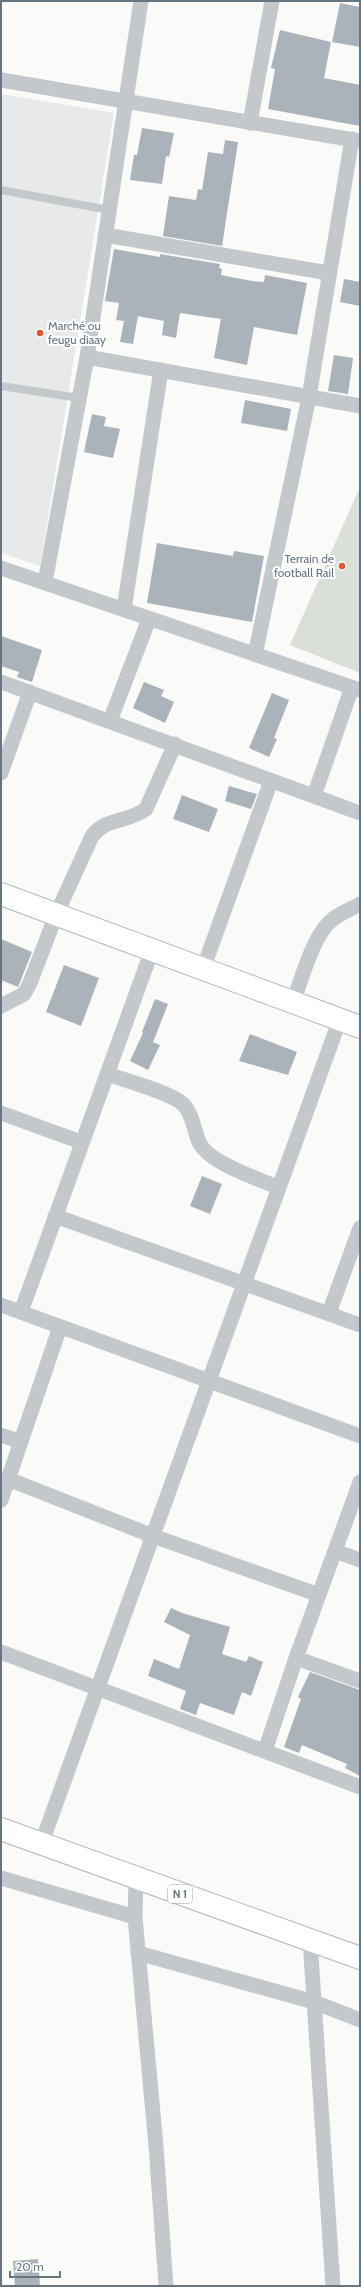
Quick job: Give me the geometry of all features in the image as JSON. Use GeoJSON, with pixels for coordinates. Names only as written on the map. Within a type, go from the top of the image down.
{"type":"FeatureCollection","features":[{"type":"Feature","properties":{"kind":"main road"},"geometry":{"type":"LineString","coordinates":[[1,894],[360,1027]]}},
{"type":"Feature","properties":{"kind":"main road","name":"N 1"},"geometry":{"type":"LineString","coordinates":[[1,1829],[42,1842],[136,1878],[360,1958]]}},
{"type":"Feature","properties":{"kind":"street"},"geometry":{"type":"LineString","coordinates":[[45,582],[86,357],[141,1]]}},
{"type":"Feature","properties":{"kind":"street"},"geometry":{"type":"LineString","coordinates":[[250,123],[272,1]]}},
{"type":"Feature","properties":{"kind":"street"},"geometry":{"type":"LineString","coordinates":[[1,80],[356,140],[329,272],[309,396],[255,655]]}},
{"type":"Feature","properties":{"kind":"street"},"geometry":{"type":"LineString","coordinates":[[105,235],[329,272]]}},
{"type":"Feature","properties":{"kind":"street"},"geometry":{"type":"LineString","coordinates":[[86,357],[360,406]]}},
{"type":"Feature","properties":{"kind":"street"},"geometry":{"type":"LineString","coordinates":[[124,609],[161,370]]}},
{"type":"Feature","properties":{"kind":"street"},"geometry":{"type":"LineString","coordinates":[[1,568],[356,688],[314,796]]}},
{"type":"Feature","properties":{"kind":"street"},"geometry":{"type":"LineString","coordinates":[[110,721],[149,619]]}},
{"type":"Feature","properties":{"kind":"street"},"geometry":{"type":"LineString","coordinates":[[1,682],[175,744],[360,813]]}},
{"type":"Feature","properties":{"kind":"street"},"geometry":{"type":"LineString","coordinates":[[1,773],[30,692]]}},
{"type":"Feature","properties":{"kind":"street"},"geometry":{"type":"LineString","coordinates":[[1,1006],[24,994],[30,983],[56,914],[92,836],[98,828],[106,823],[137,816],[146,809],[175,744]]}},
{"type":"Feature","properties":{"kind":"street"},"geometry":{"type":"LineString","coordinates":[[203,969],[272,781]]}},
{"type":"Feature","properties":{"kind":"street"},"geometry":{"type":"LineString","coordinates":[[293,1002],[318,938],[324,928],[333,920],[360,904]]}},
{"type":"Feature","properties":{"kind":"street"},"geometry":{"type":"LineString","coordinates":[[21,1312],[81,1142],[152,950]]}},
{"type":"Feature","properties":{"kind":"street"},"geometry":{"type":"LineString","coordinates":[[42,1842],[340,1019]]}},
{"type":"Feature","properties":{"kind":"street"},"geometry":{"type":"LineString","coordinates":[[107,1074],[173,1098],[183,1104],[201,1144],[208,1154],[218,1161],[279,1188]]}},
{"type":"Feature","properties":{"kind":"street"},"geometry":{"type":"LineString","coordinates":[[1,1112],[81,1142]]}},
{"type":"Feature","properties":{"kind":"street"},"geometry":{"type":"LineString","coordinates":[[55,1216],[244,1285],[329,1313],[360,1325]]}},
{"type":"Feature","properties":{"kind":"street"},"geometry":{"type":"LineString","coordinates":[[329,1313],[360,1228]]}},
{"type":"Feature","properties":{"kind":"street"},"geometry":{"type":"LineString","coordinates":[[1,1305],[360,1436]]}},
{"type":"Feature","properties":{"kind":"street"},"geometry":{"type":"LineString","coordinates":[[1,1500],[60,1327]]}},
{"type":"Feature","properties":{"kind":"street"},"geometry":{"type":"LineString","coordinates":[[1,1435],[21,1442]]}},
{"type":"Feature","properties":{"kind":"street"},"geometry":{"type":"LineString","coordinates":[[8,1479],[153,1536],[319,1595]]}},
{"type":"Feature","properties":{"kind":"street"},"geometry":{"type":"LineString","coordinates":[[265,1751],[296,1658],[360,1482]]}},
{"type":"Feature","properties":{"kind":"street"},"geometry":{"type":"LineString","coordinates":[[335,1550],[360,1560]]}},
{"type":"Feature","properties":{"kind":"street"},"geometry":{"type":"LineString","coordinates":[[1,1652],[360,1788]]}},
{"type":"Feature","properties":{"kind":"street"},"geometry":{"type":"LineString","coordinates":[[296,1658],[360,1681]]}},
{"type":"Feature","properties":{"kind":"street"},"geometry":{"type":"LineString","coordinates":[[1,1878],[135,1917]]}},
{"type":"Feature","properties":{"kind":"street"},"geometry":{"type":"LineString","coordinates":[[136,1878],[135,1917],[156,2146],[166,2286]]}},
{"type":"Feature","properties":{"kind":"street"},"geometry":{"type":"LineString","coordinates":[[310,1940],[333,2286]]}},
{"type":"Feature","properties":{"kind":"street"},"geometry":{"type":"LineString","coordinates":[[138,1953],[314,2002],[360,2020]]}},
{"type":"Feature","properties":{"kind":"lane"},"geometry":{"type":"LineString","coordinates":[[1,190],[109,210]]}},
{"type":"Feature","properties":{"kind":"lane"},"geometry":{"type":"LineString","coordinates":[[1,386],[79,398]]}},
{"type":"Feature","properties":{"kind":"shaded area","name":"Marché ou feugu diaay"},"geometry":{"type":"Polygon","coordinates":[[[1,94],[114,113],[40,566],[1,553],[1,94]]]}},
{"type":"Feature","properties":{"kind":"shaded area","name":"Terrain de football Rail"},"geometry":{"type":"Polygon","coordinates":[[[360,487],[360,673],[290,645],[360,487]]]}},
{"type":"Feature","properties":{"kind":"building"},"geometry":{"type":"Polygon","coordinates":[[[340,3],[360,7],[360,47],[332,42],[340,3]]]}},
{"type":"Feature","properties":{"kind":"building"},"geometry":{"type":"Polygon","coordinates":[[[280,30],[331,42],[324,78],[360,85],[360,126],[268,109],[275,69],[271,68],[280,30]]]}},
{"type":"Feature","properties":{"kind":"building"},"geometry":{"type":"Polygon","coordinates":[[[142,128],[174,133],[169,157],[166,156],[162,184],[130,180],[134,155],[137,155],[142,128]]]}},
{"type":"Feature","properties":{"kind":"building"},"geometry":{"type":"Polygon","coordinates":[[[225,140],[238,142],[222,246],[163,236],[169,196],[196,200],[198,189],[202,190],[208,152],[223,154],[225,140]]]}},
{"type":"Feature","properties":{"kind":"building"},"geometry":{"type":"Polygon","coordinates":[[[114,249],[160,257],[160,254],[220,264],[219,268],[222,269],[221,275],[252,281],[264,282],[265,275],[307,283],[297,335],[254,327],[247,365],[214,358],[221,319],[180,313],[176,338],[162,335],[164,321],[138,316],[133,344],[120,342],[124,321],[116,320],[119,303],[105,301],[114,249]]]}},
{"type":"Feature","properties":{"kind":"building"},"geometry":{"type":"Polygon","coordinates":[[[344,279],[360,282],[360,306],[340,302],[344,279]]]}},
{"type":"Feature","properties":{"kind":"building"},"geometry":{"type":"Polygon","coordinates":[[[334,355],[353,358],[348,394],[328,391],[334,355]]]}},
{"type":"Feature","properties":{"kind":"building"},"geometry":{"type":"Polygon","coordinates":[[[245,400],[291,409],[287,431],[241,423],[245,400]]]}},
{"type":"Feature","properties":{"kind":"building"},"geometry":{"type":"Polygon","coordinates":[[[92,414],[106,417],[104,426],[120,429],[113,458],[84,452],[92,414]]]}},
{"type":"Feature","properties":{"kind":"building"},"geometry":{"type":"Polygon","coordinates":[[[157,543],[233,556],[234,551],[264,556],[252,622],[147,603],[157,543]]]}},
{"type":"Feature","properties":{"kind":"building"},"geometry":{"type":"Polygon","coordinates":[[[1,636],[42,650],[32,682],[17,677],[19,672],[1,666],[1,636]]]}},
{"type":"Feature","properties":{"kind":"building"},"geometry":{"type":"Polygon","coordinates":[[[144,682],[164,690],[161,696],[174,702],[165,723],[133,708],[144,682]]]}},
{"type":"Feature","properties":{"kind":"building"},"geometry":{"type":"Polygon","coordinates":[[[272,693],[289,700],[274,738],[277,739],[269,757],[249,748],[272,693]]]}},
{"type":"Feature","properties":{"kind":"building"},"geometry":{"type":"Polygon","coordinates":[[[229,786],[257,794],[251,809],[225,801],[229,786]]]}},
{"type":"Feature","properties":{"kind":"building"},"geometry":{"type":"Polygon","coordinates":[[[182,795],[218,809],[209,832],[173,819],[182,795]]]}},
{"type":"Feature","properties":{"kind":"building"},"geometry":{"type":"Polygon","coordinates":[[[1,939],[32,952],[18,987],[1,980],[1,939]]]}},
{"type":"Feature","properties":{"kind":"building"},"geometry":{"type":"Polygon","coordinates":[[[64,965],[99,978],[81,1026],[46,1012],[64,965]]]}},
{"type":"Feature","properties":{"kind":"building"},"geometry":{"type":"Polygon","coordinates":[[[155,999],[168,1004],[153,1042],[160,1045],[148,1070],[130,1061],[143,1033],[142,1032],[155,999]]]}},
{"type":"Feature","properties":{"kind":"building"},"geometry":{"type":"Polygon","coordinates":[[[250,1034],[297,1052],[288,1075],[239,1061],[250,1034]]]}},
{"type":"Feature","properties":{"kind":"building"},"geometry":{"type":"Polygon","coordinates":[[[202,1176],[222,1184],[210,1214],[190,1206],[202,1176]]]}},
{"type":"Feature","properties":{"kind":"building"},"geometry":{"type":"Polygon","coordinates":[[[171,1608],[182,1613],[230,1627],[222,1654],[246,1662],[249,1656],[263,1662],[251,1696],[242,1692],[234,1715],[200,1703],[196,1715],[180,1709],[186,1691],[148,1676],[154,1659],[179,1669],[190,1635],[164,1622],[171,1608]]]}},
{"type":"Feature","properties":{"kind":"building"},"geometry":{"type":"Polygon","coordinates":[[[310,1672],[360,1690],[360,1776],[345,1768],[347,1764],[302,1745],[299,1753],[284,1747],[301,1699],[298,1697],[310,1672]]]}},
{"type":"Feature","properties":{"kind":"building"},"geometry":{"type":"Polygon","coordinates":[[[38,2259],[40,2286],[15,2286],[13,2261],[38,2259]]]}},
{"type":"Feature","properties":{"kind":"place","name":"Marché ou feugu diaay"},"geometry":{"type":"Point","coordinates":[40,333]}},
{"type":"Feature","properties":{"kind":"place","name":"Terrain de football Rail"},"geometry":{"type":"Point","coordinates":[342,566]}}]}
